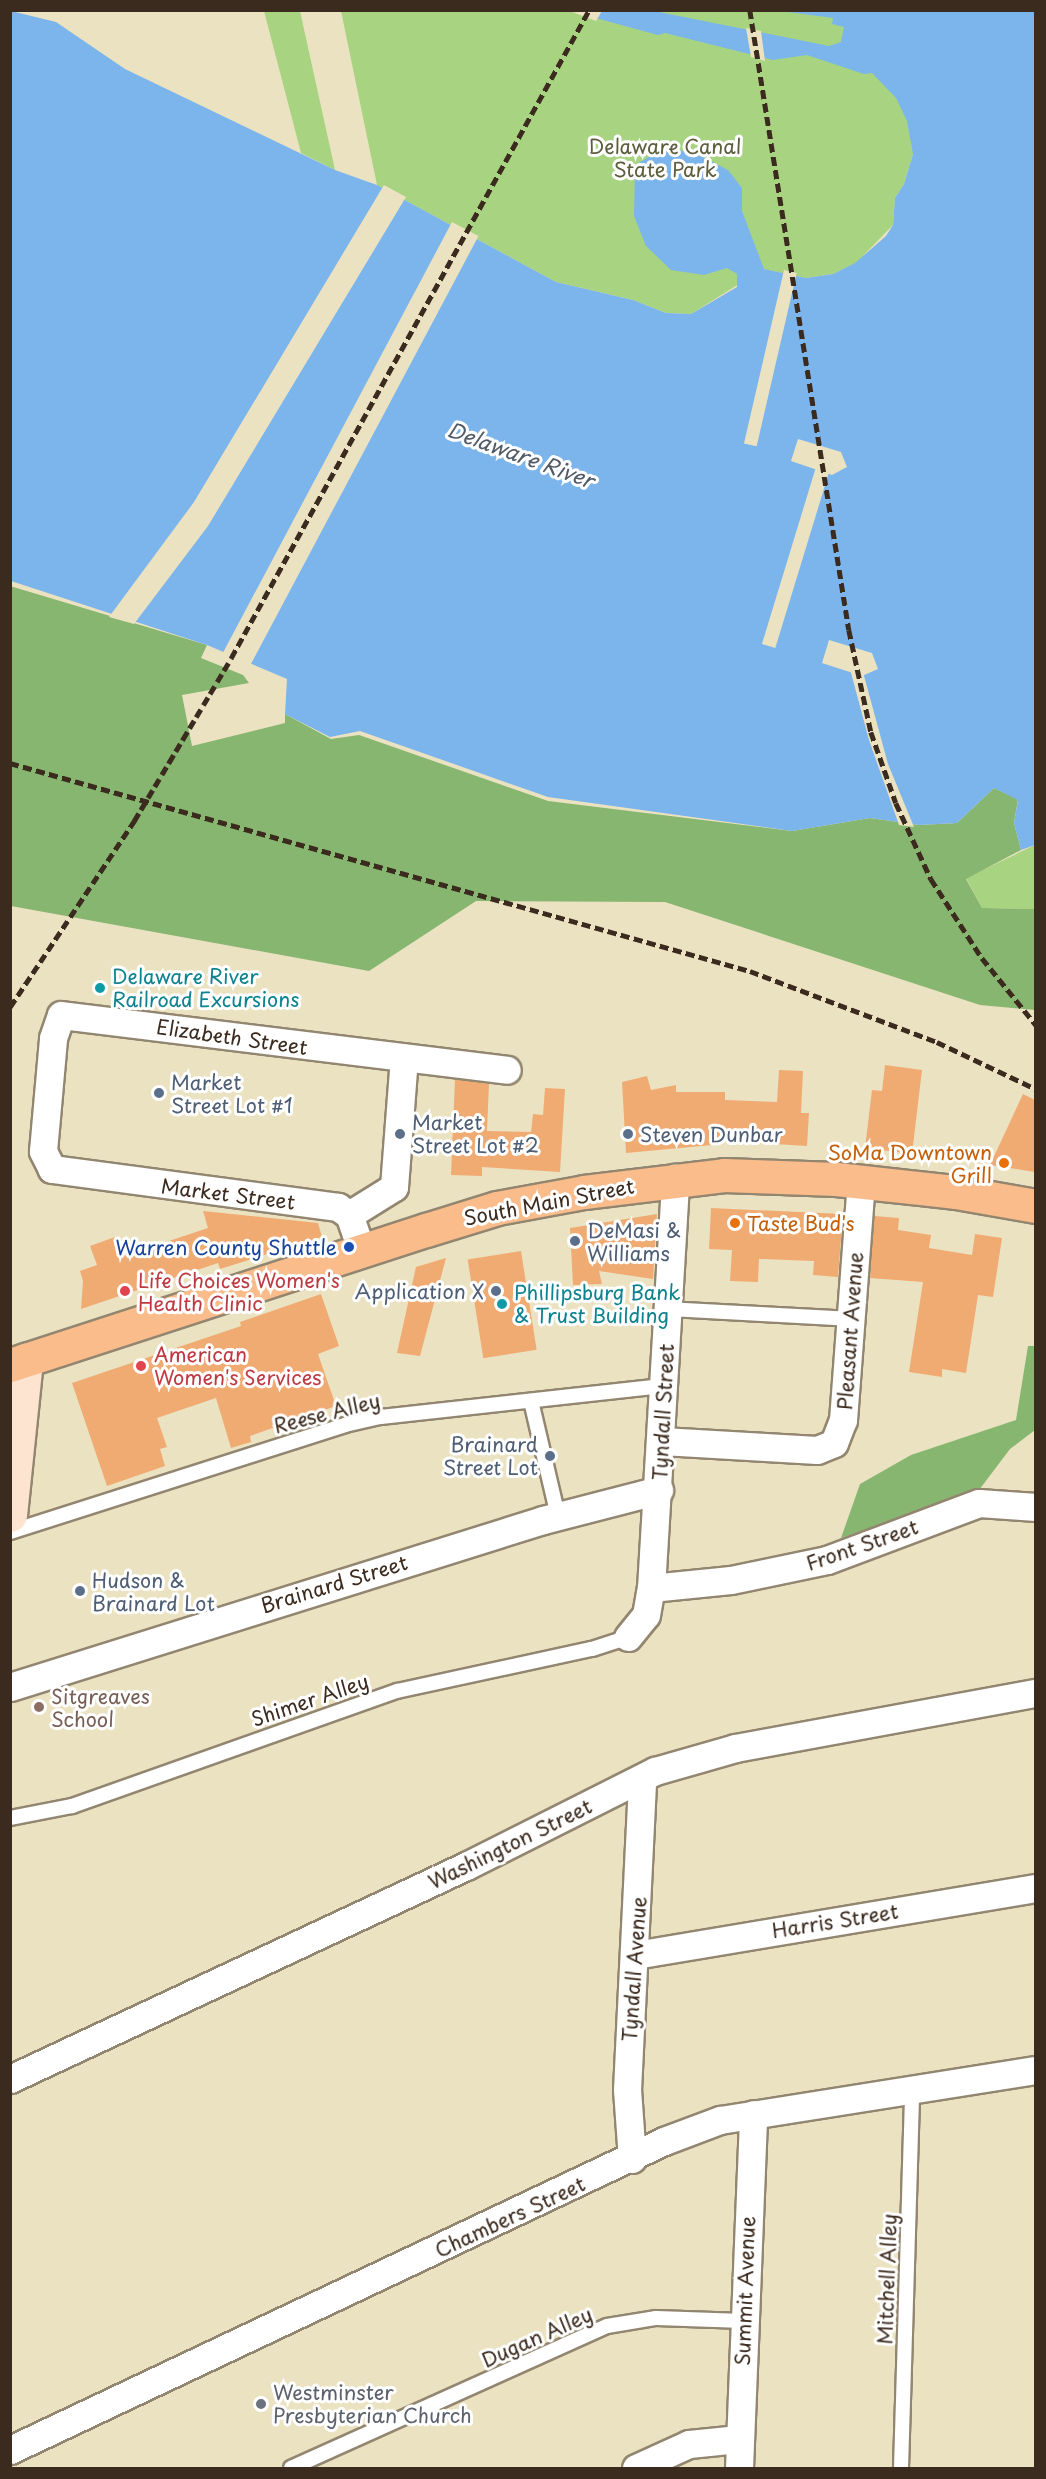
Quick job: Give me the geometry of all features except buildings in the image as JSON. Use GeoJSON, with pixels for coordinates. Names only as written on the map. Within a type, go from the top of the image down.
{"type":"FeatureCollection","features":[{"type":"Feature","properties":{"kind":"main road","name":"South Main Street"},"geometry":{"type":"LineString","coordinates":[[18,1362],[497,1208],[675,1178],[724,1175],[861,1182],[956,1192],[1035,1206]]}},
{"type":"Feature","properties":{"kind":"street","name":"Elizabeth Street"},"geometry":{"type":"LineString","coordinates":[[65,1173],[52,1169],[43,1151],[53,1038],[61,1016],[507,1070]]}},
{"type":"Feature","properties":{"kind":"street"},"geometry":{"type":"LineString","coordinates":[[362,1252],[349,1215],[394,1187],[404,1057]]}},
{"type":"Feature","properties":{"kind":"street","name":"Market Street"},"geometry":{"type":"LineString","coordinates":[[65,1173],[319,1204],[338,1207],[349,1215]]}},
{"type":"Feature","properties":{"kind":"street","name":"Tyndall Street"},"geometry":{"type":"LineString","coordinates":[[628,1637],[646,1616],[651,1588],[662,1441],[675,1178]]}},
{"type":"Feature","properties":{"kind":"street","name":"Pleasant Avenue"},"geometry":{"type":"LineString","coordinates":[[662,1441],[817,1450],[834,1443],[843,1420],[861,1182]]}},
{"type":"Feature","properties":{"kind":"street"},"geometry":{"type":"LineString","coordinates":[[10,1515],[18,1362]]}},
{"type":"Feature","properties":{"kind":"street","name":"Brainard Street"},"geometry":{"type":"LineString","coordinates":[[10,1687],[558,1516],[659,1490]]}},
{"type":"Feature","properties":{"kind":"street","name":"Front Street"},"geometry":{"type":"LineString","coordinates":[[651,1588],[731,1580],[827,1560],[979,1503],[1035,1507]]}},
{"type":"Feature","properties":{"kind":"street","name":"Washington Street"},"geometry":{"type":"LineString","coordinates":[[10,2079],[466,1866],[676,1763],[735,1748],[1035,1694]]}},
{"type":"Feature","properties":{"kind":"street","name":"Tyndall Avenue"},"geometry":{"type":"LineString","coordinates":[[632,2159],[627,2090],[642,1778]]}},
{"type":"Feature","properties":{"kind":"street","name":"Harris Street"},"geometry":{"type":"LineString","coordinates":[[635,1955],[1035,1888]]}},
{"type":"Feature","properties":{"kind":"street","name":"Chambers Street"},"geometry":{"type":"LineString","coordinates":[[10,2450],[632,2159],[664,2141],[720,2120],[1035,2070]]}},
{"type":"Feature","properties":{"kind":"street","name":"Summit Avenue"},"geometry":{"type":"LineString","coordinates":[[739,2469],[753,2114]]}},
{"type":"Feature","properties":{"kind":"street"},"geometry":{"type":"LineString","coordinates":[[636,2469],[689,2444],[740,2439]]}},
{"type":"Feature","properties":{"kind":"lane"},"geometry":{"type":"LineString","coordinates":[[669,1309],[851,1319]]}},
{"type":"Feature","properties":{"kind":"lane","name":"Reese Alley"},"geometry":{"type":"LineString","coordinates":[[10,1532],[345,1425],[381,1417],[664,1386]]}},
{"type":"Feature","properties":{"kind":"lane"},"geometry":{"type":"LineString","coordinates":[[531,1401],[558,1516]]}},
{"type":"Feature","properties":{"kind":"lane","name":"Shimer Alley"},"geometry":{"type":"LineString","coordinates":[[10,1818],[72,1806],[397,1691],[592,1649],[628,1637]]}},
{"type":"Feature","properties":{"kind":"lane","name":"Mitchell Alley"},"geometry":{"type":"LineString","coordinates":[[901,2469],[912,2090]]}},
{"type":"Feature","properties":{"kind":"lane","name":"Dugan Alley"},"geometry":{"type":"LineString","coordinates":[[291,2469],[608,2326],[656,2318],[744,2321]]}},
{"type":"Feature","properties":{"kind":"green space"},"geometry":{"type":"Polygon","coordinates":[[[264,11],[300,11],[335,170],[301,153],[264,11]]]}},
{"type":"Feature","properties":{"kind":"green space","name":"Delaware Canal State Park"},"geometry":{"type":"Polygon","coordinates":[[[341,11],[926,11],[913,154],[904,184],[895,198],[893,225],[856,263],[833,274],[806,278],[763,269],[691,314],[666,313],[633,300],[556,282],[377,185],[341,11]]]}},
{"type":"Feature","properties":{"kind":"green space"},"geometry":{"type":"Polygon","coordinates":[[[10,586],[207,645],[201,658],[243,675],[249,683],[182,695],[192,746],[285,723],[285,714],[331,739],[359,735],[548,801],[792,831],[870,818],[919,825],[957,823],[994,788],[1018,799],[1014,823],[1021,850],[966,879],[982,908],[1035,909],[1035,1010],[980,1005],[665,902],[476,901],[369,971],[11,906],[10,586]]]}},
{"type":"Feature","properties":{"kind":"green space"},"geometry":{"type":"Polygon","coordinates":[[[1035,845],[1035,909],[982,908],[966,878],[1035,845]]]}},
{"type":"Feature","properties":{"kind":"green space"},"geometry":{"type":"Polygon","coordinates":[[[1028,1346],[1035,1346],[1035,1430],[1010,1449],[979,1490],[841,1538],[860,1484],[911,1455],[1016,1420],[1028,1346]]]}},
{"type":"Feature","properties":{"kind":"water","name":"Delaware River"},"geometry":{"type":"Polygon","coordinates":[[[11,11],[56,22],[125,69],[335,170],[377,185],[556,282],[633,300],[666,313],[691,314],[737,287],[737,274],[727,268],[704,275],[671,270],[646,246],[634,216],[635,165],[665,148],[695,153],[728,170],[742,188],[742,211],[764,269],[806,278],[833,274],[855,263],[886,236],[893,225],[895,198],[904,184],[913,154],[907,121],[896,98],[872,73],[864,74],[807,55],[773,60],[665,33],[658,35],[570,11],[654,11],[829,46],[841,42],[844,27],[832,24],[833,18],[780,11],[1035,11],[1035,845],[1021,850],[1014,823],[1018,800],[994,788],[957,823],[919,825],[870,818],[792,831],[548,797],[360,731],[330,737],[285,714],[287,679],[207,645],[11,581],[11,11]],[[798,439],[791,461],[832,475],[847,467],[841,452],[798,439]],[[829,640],[822,663],[862,676],[878,669],[872,653],[829,640]]]}},
{"type":"Feature","properties":{"kind":"pier"},"geometry":{"type":"Polygon","coordinates":[[[567,10],[602,10],[602,11],[596,21],[567,10]]]}},
{"type":"Feature","properties":{"kind":"pier"},"geometry":{"type":"Polygon","coordinates":[[[746,28],[761,31],[765,61],[751,57],[746,28]]]}},
{"type":"Feature","properties":{"kind":"pier"},"geometry":{"type":"Polygon","coordinates":[[[384,185],[406,197],[208,526],[134,624],[109,617],[194,502],[384,185]]]}},
{"type":"Feature","properties":{"kind":"pier"},"geometry":{"type":"Polygon","coordinates":[[[452,222],[478,236],[248,670],[221,656],[452,222]]]}},
{"type":"Feature","properties":{"kind":"pier"},"geometry":{"type":"Polygon","coordinates":[[[784,270],[797,273],[757,446],[744,443],[784,270]]]}},
{"type":"Feature","properties":{"kind":"pier"},"geometry":{"type":"Polygon","coordinates":[[[816,467],[829,471],[775,648],[762,644],[816,467]]]}},
{"type":"Feature","properties":{"kind":"pier"},"geometry":{"type":"Polygon","coordinates":[[[850,669],[863,672],[888,764],[914,827],[899,825],[869,740],[850,669]]]}},
{"type":"Feature","properties":{"kind":"railway"},"geometry":{"type":"LineString","coordinates":[[10,1007],[134,821],[231,658],[589,10]]}},
{"type":"Feature","properties":{"kind":"railway"},"geometry":{"type":"LineString","coordinates":[[750,10],[849,630],[871,732],[896,803],[931,879],[982,958],[1036,1025]]}},
{"type":"Feature","properties":{"kind":"railway"},"geometry":{"type":"LineString","coordinates":[[10,763],[750,971],[937,1042],[1036,1089]]}},
{"type":"Feature","properties":{"kind":"place","name":"Delaware River Railroad Excursions"},"geometry":{"type":"Point","coordinates":[100,988]}},
{"type":"Feature","properties":{"kind":"place","name":"Market Street Lot #1"},"geometry":{"type":"Point","coordinates":[159,1093]}},
{"type":"Feature","properties":{"kind":"place","name":"Market Street Lot #2"},"geometry":{"type":"Point","coordinates":[400,1134]}},
{"type":"Feature","properties":{"kind":"place","name":"Steven Dunbar"},"geometry":{"type":"Point","coordinates":[628,1134]}},
{"type":"Feature","properties":{"kind":"place","name":"SoMa Downtown Grill"},"geometry":{"type":"Point","coordinates":[1004,1163]}},
{"type":"Feature","properties":{"kind":"place","name":"Taste Bud's"},"geometry":{"type":"Point","coordinates":[735,1223]}},
{"type":"Feature","properties":{"kind":"place","name":"DeMasi & Williams"},"geometry":{"type":"Point","coordinates":[575,1241]}},
{"type":"Feature","properties":{"kind":"place","name":"Warren County Shuttle"},"geometry":{"type":"Point","coordinates":[349,1247]}},
{"type":"Feature","properties":{"kind":"place","name":"Life Choices Women's Health Clinic"},"geometry":{"type":"Point","coordinates":[125,1291]}},
{"type":"Feature","properties":{"kind":"place","name":"Application X"},"geometry":{"type":"Point","coordinates":[496,1291]}},
{"type":"Feature","properties":{"kind":"place","name":"Phillipsburg Bank & Trust Building"},"geometry":{"type":"Point","coordinates":[502,1304]}},
{"type":"Feature","properties":{"kind":"place","name":"American Women's Services"},"geometry":{"type":"Point","coordinates":[141,1366]}},
{"type":"Feature","properties":{"kind":"place","name":"Brainard Street Lot"},"geometry":{"type":"Point","coordinates":[550,1456]}},
{"type":"Feature","properties":{"kind":"place","name":"Hudson & Brainard Lot"},"geometry":{"type":"Point","coordinates":[80,1591]}},
{"type":"Feature","properties":{"kind":"place","name":"Sitgreaves School"},"geometry":{"type":"Point","coordinates":[39,1707]}},
{"type":"Feature","properties":{"kind":"place","name":"Westminster Presbyterian Church"},"geometry":{"type":"Point","coordinates":[261,2404]}}]}
